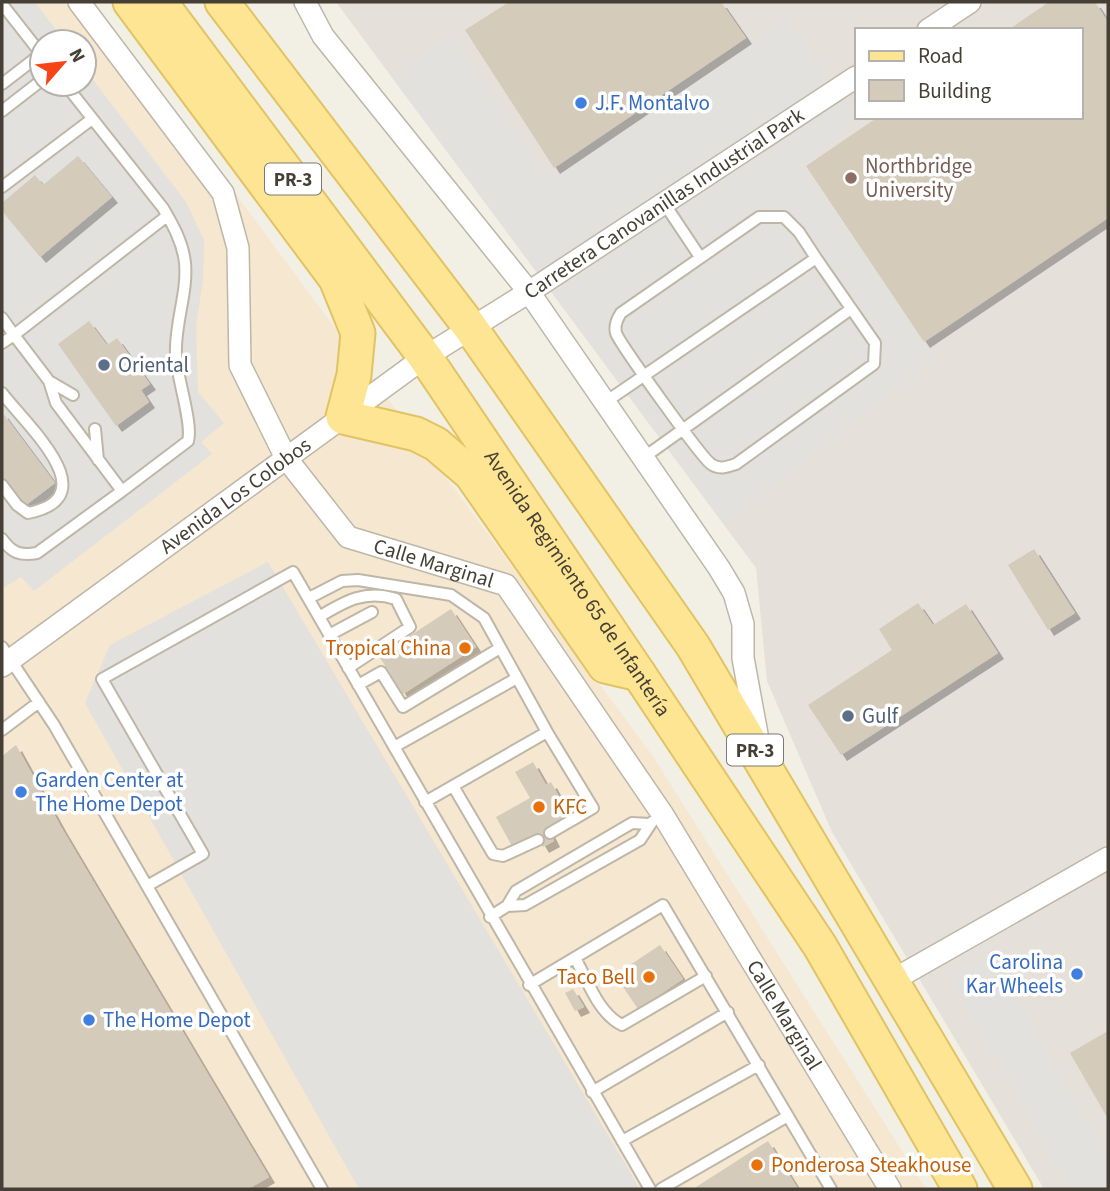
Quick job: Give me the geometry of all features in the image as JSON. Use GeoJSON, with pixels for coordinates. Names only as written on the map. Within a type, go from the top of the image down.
{"type":"FeatureCollection","features":[{"type":"Feature","properties":{"kind":"main road"},"geometry":{"type":"LineString","coordinates":[[130,2],[336,279],[358,332],[354,375],[342,417],[416,434],[436,444],[454,459],[471,474],[605,666],[639,674]]}},
{"type":"Feature","properties":{"kind":"main road","name":"Avenida Regimiento 65 de Infantería"},"geometry":{"type":"LineString","coordinates":[[160,2],[425,357],[639,674],[820,946],[960,1189]]}},
{"type":"Feature","properties":{"kind":"main road","name":"PR-3"},"geometry":{"type":"LineString","coordinates":[[222,2],[470,327],[693,646],[1015,1189]]}},
{"type":"Feature","properties":{"kind":"street","name":"Calle Marginal"},"geometry":{"type":"LineString","coordinates":[[79,2],[223,193],[238,248],[240,365],[286,458],[348,537],[506,585],[890,1189]]}},
{"type":"Feature","properties":{"kind":"street"},"geometry":{"type":"LineString","coordinates":[[305,2],[323,36],[529,292],[719,568],[734,593],[743,625],[743,658],[762,761]]}},
{"type":"Feature","properties":{"kind":"street"},"geometry":{"type":"LineString","coordinates":[[931,28],[970,2]]}},
{"type":"Feature","properties":{"kind":"street","name":"Carretera Canovanillas Industrial Park"},"geometry":{"type":"LineString","coordinates":[[470,327],[529,292],[855,78]]}},
{"type":"Feature","properties":{"kind":"street","name":"Avenida Los Colobos"},"geometry":{"type":"LineString","coordinates":[[5,658],[470,327]]}},
{"type":"Feature","properties":{"kind":"street"},"geometry":{"type":"LineString","coordinates":[[893,980],[1108,858]]}},
{"type":"Feature","properties":{"kind":"lane"},"geometry":{"type":"LineString","coordinates":[[2,4],[28,37]]}},
{"type":"Feature","properties":{"kind":"lane"},"geometry":{"type":"LineString","coordinates":[[2,84],[28,64]]}},
{"type":"Feature","properties":{"kind":"lane"},"geometry":{"type":"LineString","coordinates":[[2,111],[28,91]]}},
{"type":"Feature","properties":{"kind":"lane"},"geometry":{"type":"LineString","coordinates":[[2,539],[10,550],[22,556],[37,553],[188,441],[191,430],[180,393],[176,353],[185,264],[178,235],[167,216],[76,98]]}},
{"type":"Feature","properties":{"kind":"lane"},"geometry":{"type":"LineString","coordinates":[[2,187],[92,119]]}},
{"type":"Feature","properties":{"kind":"lane"},"geometry":{"type":"LineString","coordinates":[[664,203],[700,257]]}},
{"type":"Feature","properties":{"kind":"lane"},"geometry":{"type":"LineString","coordinates":[[770,215],[784,218],[799,232],[816,258],[875,343],[874,364],[736,464],[725,468],[712,465],[617,336],[617,320],[621,313],[759,217],[770,215]]}},
{"type":"Feature","properties":{"kind":"lane"},"geometry":{"type":"LineString","coordinates":[[2,344],[167,216]]}},
{"type":"Feature","properties":{"kind":"lane"},"geometry":{"type":"LineString","coordinates":[[604,403],[816,258]]}},
{"type":"Feature","properties":{"kind":"lane"},"geometry":{"type":"LineString","coordinates":[[643,458],[851,309]]}},
{"type":"Feature","properties":{"kind":"lane"},"geometry":{"type":"LineString","coordinates":[[2,318],[49,381],[56,403],[122,491]]}},
{"type":"Feature","properties":{"kind":"lane"},"geometry":{"type":"LineString","coordinates":[[49,381],[73,395]]}},
{"type":"Feature","properties":{"kind":"lane"},"geometry":{"type":"LineString","coordinates":[[2,393],[57,464],[65,479],[64,492],[56,502],[43,510],[28,513],[17,505],[2,485]]}},
{"type":"Feature","properties":{"kind":"lane"},"geometry":{"type":"LineString","coordinates":[[95,429],[98,461]]}},
{"type":"Feature","properties":{"kind":"lane"},"geometry":{"type":"LineString","coordinates":[[147,886],[203,854],[102,679],[293,572],[529,985],[650,1189]]}},
{"type":"Feature","properties":{"kind":"lane"},"geometry":{"type":"LineString","coordinates":[[309,598],[342,582],[358,580],[451,595],[484,618],[593,808],[550,833]]}},
{"type":"Feature","properties":{"kind":"lane"},"geometry":{"type":"LineString","coordinates":[[319,617],[353,597],[368,595],[396,599],[404,610],[410,627],[348,668]]}},
{"type":"Feature","properties":{"kind":"lane"},"geometry":{"type":"LineString","coordinates":[[329,635],[372,612]]}},
{"type":"Feature","properties":{"kind":"lane"},"geometry":{"type":"LineString","coordinates":[[358,685],[381,672],[403,707],[500,648]]}},
{"type":"Feature","properties":{"kind":"lane"},"geometry":{"type":"LineString","coordinates":[[5,658],[39,702],[322,1189]]}},
{"type":"Feature","properties":{"kind":"lane"},"geometry":{"type":"LineString","coordinates":[[394,747],[517,678]]}},
{"type":"Feature","properties":{"kind":"lane"},"geometry":{"type":"LineString","coordinates":[[2,730],[39,702]]}},
{"type":"Feature","properties":{"kind":"lane"},"geometry":{"type":"LineString","coordinates":[[425,802],[547,732]]}},
{"type":"Feature","properties":{"kind":"lane"},"geometry":{"type":"LineString","coordinates":[[453,786],[493,853],[503,856],[538,839]]}},
{"type":"Feature","properties":{"kind":"lane"},"geometry":{"type":"LineString","coordinates":[[507,906],[516,891],[632,823],[656,820]]}},
{"type":"Feature","properties":{"kind":"lane"},"geometry":{"type":"LineString","coordinates":[[490,916],[507,906],[525,905],[640,840],[656,820]]}},
{"type":"Feature","properties":{"kind":"lane"},"geometry":{"type":"LineString","coordinates":[[529,985],[663,905],[831,1189]]}},
{"type":"Feature","properties":{"kind":"lane"},"geometry":{"type":"LineString","coordinates":[[575,958],[600,1006],[612,1020],[622,1025],[705,976]]}},
{"type":"Feature","properties":{"kind":"lane"},"geometry":{"type":"LineString","coordinates":[[592,1092],[728,1012]]}},
{"type":"Feature","properties":{"kind":"lane"},"geometry":{"type":"LineString","coordinates":[[622,1141],[759,1065]]}},
{"type":"Feature","properties":{"kind":"lane"},"geometry":{"type":"LineString","coordinates":[[661,1189],[788,1116]]}},
{"type":"Feature","properties":{"kind":"shaded area"},"geometry":{"type":"Polygon","coordinates":[[[2,2],[93,2],[652,755],[926,1189],[2,1189],[2,2]]]}},
{"type":"Feature","properties":{"kind":"shaded area"},"geometry":{"type":"Polygon","coordinates":[[[2,2],[35,2],[54,28],[28,28],[28,98],[98,98],[98,86],[186,202],[204,240],[203,280],[196,326],[198,392],[224,423],[201,442],[212,454],[34,591],[21,577],[2,589],[2,2]]]}},
{"type":"Feature","properties":{"kind":"shaded area"},"geometry":{"type":"Polygon","coordinates":[[[336,2],[1108,2],[1108,1189],[1044,1189],[832,832],[767,681],[756,568],[336,2]]]}},
{"type":"Feature","properties":{"kind":"shaded area"},"geometry":{"type":"Polygon","coordinates":[[[788,18],[855,115],[806,166],[934,357],[724,524],[391,76],[451,36],[548,179],[788,18]]]}},
{"type":"Feature","properties":{"kind":"shaded area"},"geometry":{"type":"Polygon","coordinates":[[[268,562],[640,1189],[359,1189],[85,703],[110,645],[268,562]]]}},
{"type":"Feature","properties":{"kind":"shaded area"},"geometry":{"type":"Polygon","coordinates":[[[992,954],[1108,1160],[1108,1189],[1070,1189],[951,977],[992,954]]]}},
{"type":"Feature","properties":{"kind":"building","name":"J.F. Montalvo"},"geometry":{"type":"Polygon","coordinates":[[[509,2],[721,2],[746,38],[554,168],[465,30],[509,2]]]}},
{"type":"Feature","properties":{"kind":"building"},"geometry":{"type":"Polygon","coordinates":[[[1049,2],[1095,2],[1108,22],[1108,218],[924,342],[806,166],[875,119],[1082,119],[1082,28],[1011,28],[1049,2]]]}},
{"type":"Feature","properties":{"kind":"building"},"geometry":{"type":"Polygon","coordinates":[[[78,156],[112,197],[40,257],[2,211],[2,203],[35,175],[43,185],[78,156]]]}},
{"type":"Feature","properties":{"kind":"building","name":"Oriental"},"geometry":{"type":"Polygon","coordinates":[[[89,321],[107,345],[117,338],[150,384],[141,390],[149,402],[116,426],[58,344],[89,321]]]}},
{"type":"Feature","properties":{"kind":"building"},"geometry":{"type":"Polygon","coordinates":[[[2,412],[55,483],[22,508],[2,480],[2,412]]]}},
{"type":"Feature","properties":{"kind":"building"},"geometry":{"type":"Polygon","coordinates":[[[1034,549],[1075,613],[1048,630],[1008,565],[1034,549]]]}},
{"type":"Feature","properties":{"kind":"building"},"geometry":{"type":"Polygon","coordinates":[[[918,603],[933,625],[966,604],[998,653],[841,755],[808,705],[892,650],[879,629],[918,603]]]}},
{"type":"Feature","properties":{"kind":"building"},"geometry":{"type":"Polygon","coordinates":[[[451,609],[476,647],[403,694],[379,656],[451,609]]]}},
{"type":"Feature","properties":{"kind":"building","name":"The Home Depot"},"geometry":{"type":"Polygon","coordinates":[[[16,745],[61,827],[269,1177],[248,1189],[2,1189],[2,756],[16,745]]]}},
{"type":"Feature","properties":{"kind":"building","name":"KFC"},"geometry":{"type":"Polygon","coordinates":[[[533,762],[546,785],[551,782],[570,817],[548,829],[554,841],[543,847],[536,835],[513,848],[496,817],[530,798],[515,772],[533,762]]]}},
{"type":"Feature","properties":{"kind":"building","name":"Taco Bell"},"geometry":{"type":"Polygon","coordinates":[[[660,945],[683,979],[638,1009],[615,975],[660,945]]]}},
{"type":"Feature","properties":{"kind":"building"},"geometry":{"type":"Polygon","coordinates":[[[573,989],[584,1007],[575,1011],[565,993],[573,989]]]}},
{"type":"Feature","properties":{"kind":"building"},"geometry":{"type":"Polygon","coordinates":[[[1108,1031],[1108,1119],[1070,1053],[1108,1031]]]}},
{"type":"Feature","properties":{"kind":"building","name":"Ponderosa Steakhouse"},"geometry":{"type":"Polygon","coordinates":[[[768,1141],[798,1189],[693,1189],[768,1141]]]}},
{"type":"Feature","properties":{"kind":"place","name":"J.F. Montalvo"},"geometry":{"type":"Point","coordinates":[581,103]}},
{"type":"Feature","properties":{"kind":"place","name":"Northbridge University"},"geometry":{"type":"Point","coordinates":[851,178]}},
{"type":"Feature","properties":{"kind":"place","name":"Oriental"},"geometry":{"type":"Point","coordinates":[104,365]}},
{"type":"Feature","properties":{"kind":"place","name":"Tropical China"},"geometry":{"type":"Point","coordinates":[465,648]}},
{"type":"Feature","properties":{"kind":"place","name":"Gulf"},"geometry":{"type":"Point","coordinates":[848,716]}},
{"type":"Feature","properties":{"kind":"place","name":"Garden Center at The Home Depot"},"geometry":{"type":"Point","coordinates":[21,792]}},
{"type":"Feature","properties":{"kind":"place","name":"KFC"},"geometry":{"type":"Point","coordinates":[539,807]}},
{"type":"Feature","properties":{"kind":"place","name":"Carolina Kar Wheels"},"geometry":{"type":"Point","coordinates":[1077,974]}},
{"type":"Feature","properties":{"kind":"place","name":"Taco Bell"},"geometry":{"type":"Point","coordinates":[649,977]}},
{"type":"Feature","properties":{"kind":"place","name":"The Home Depot"},"geometry":{"type":"Point","coordinates":[89,1020]}},
{"type":"Feature","properties":{"kind":"place","name":"Ponderosa Steakhouse"},"geometry":{"type":"Point","coordinates":[757,1165]}}]}
